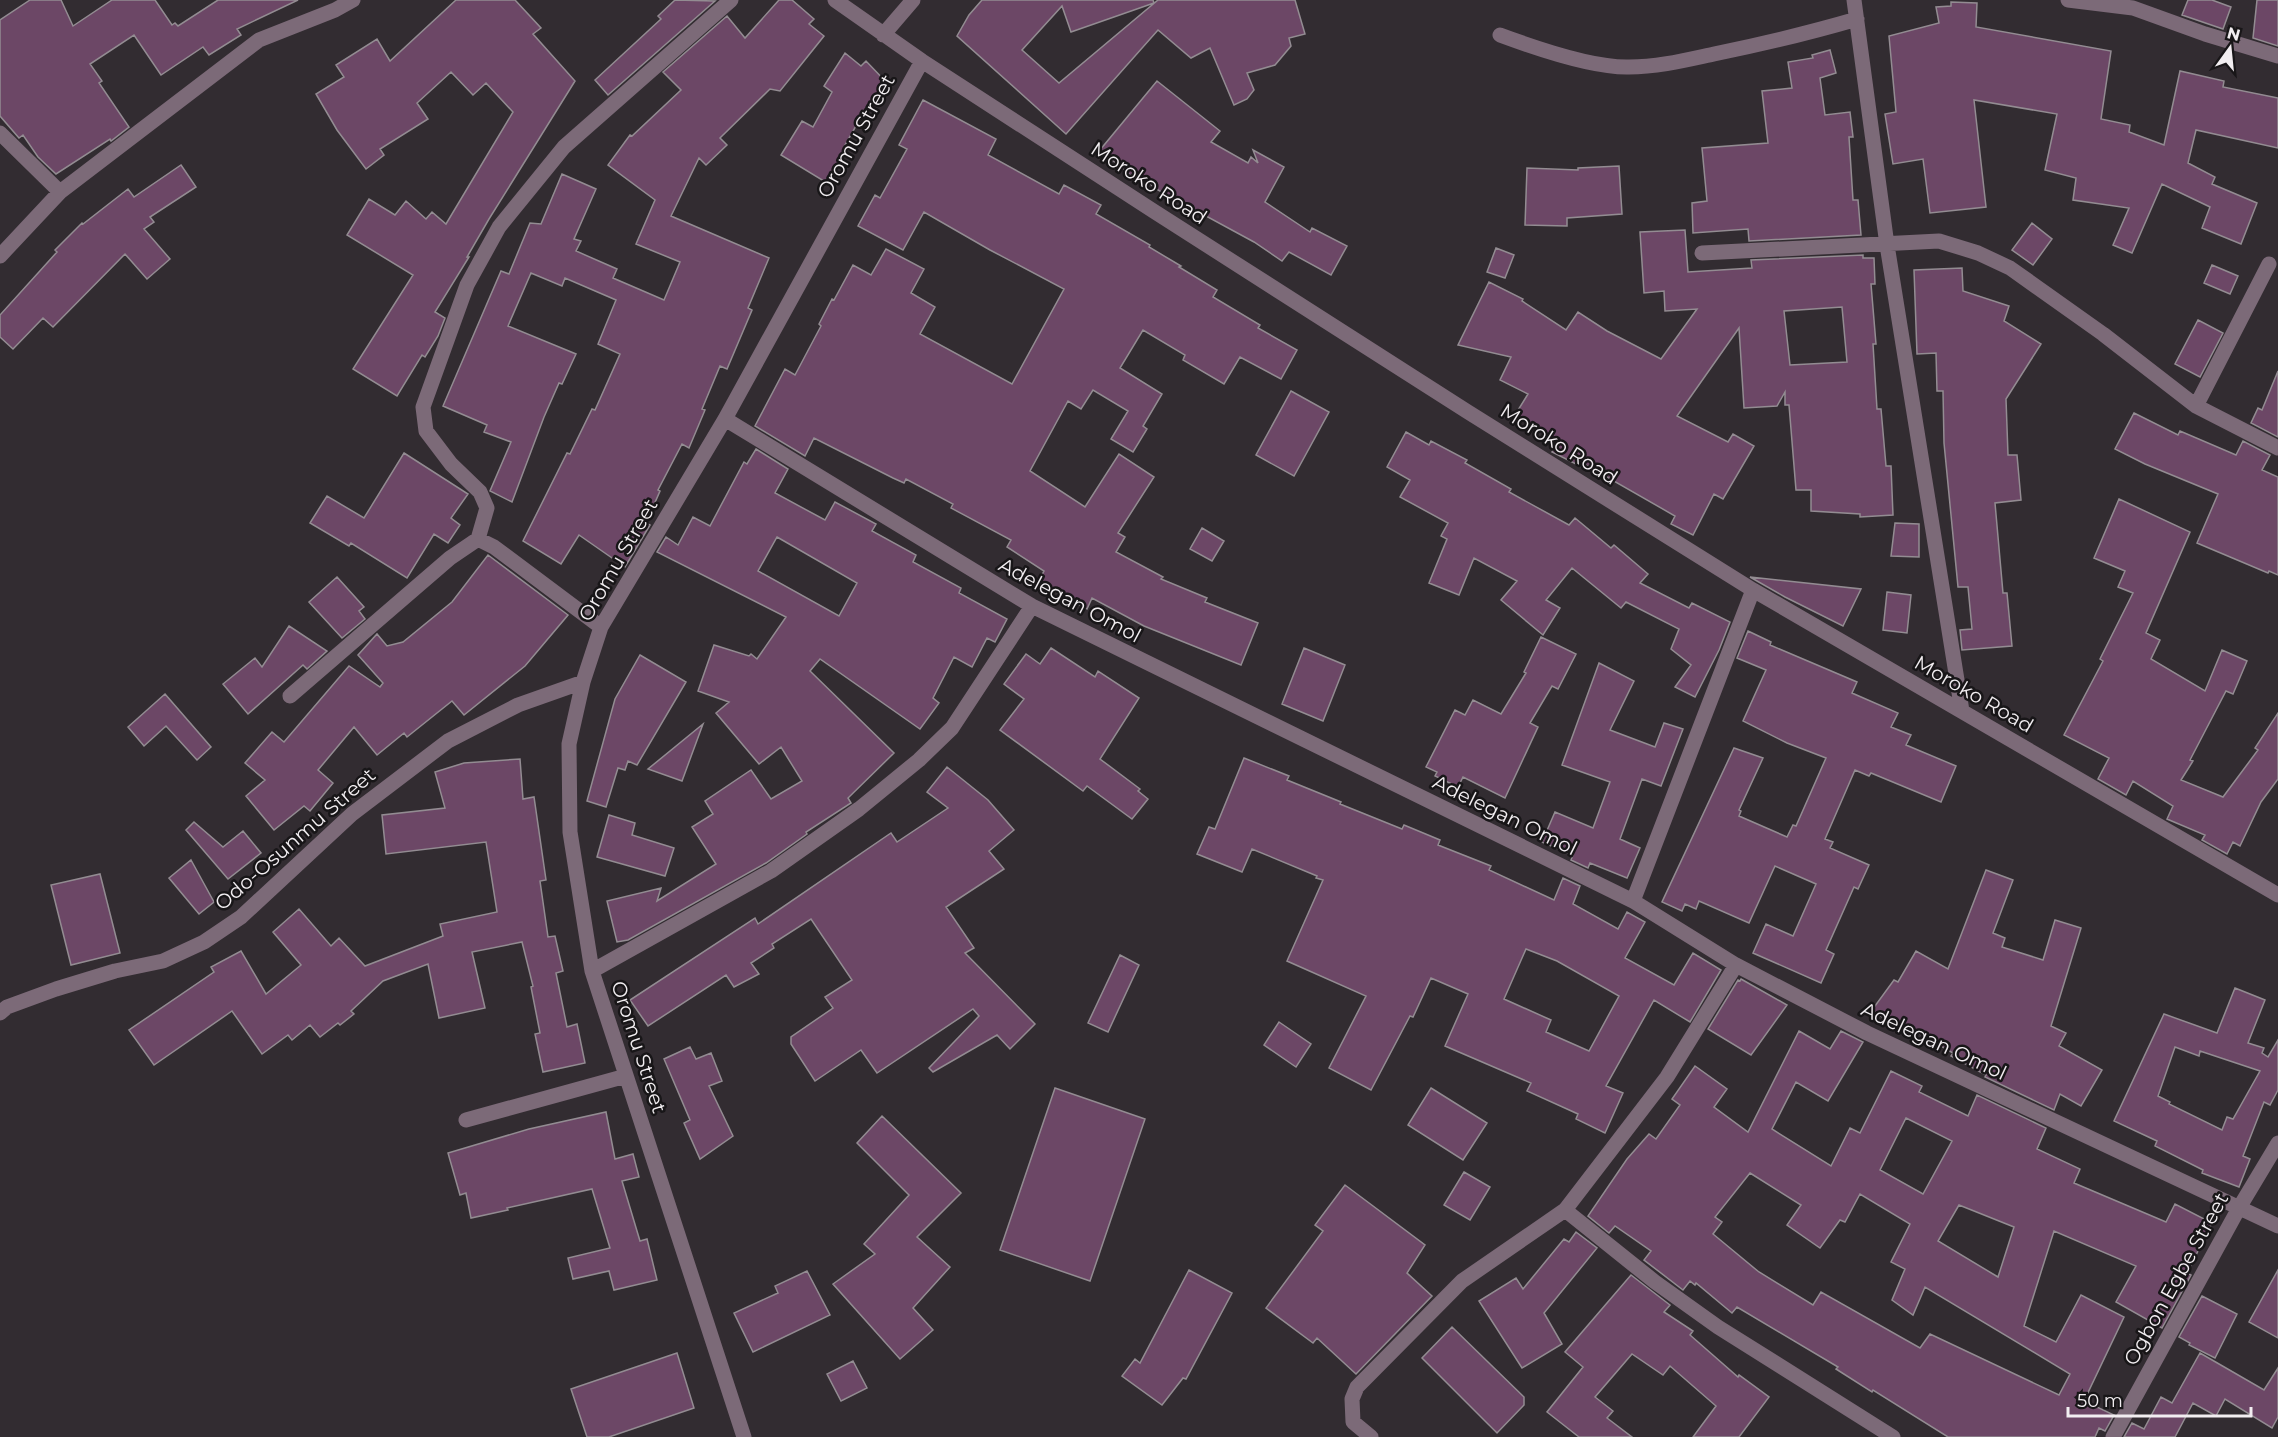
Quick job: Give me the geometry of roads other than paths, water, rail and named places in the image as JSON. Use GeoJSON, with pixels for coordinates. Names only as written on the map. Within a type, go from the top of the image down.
{"type":"FeatureCollection","features":[{"type":"Feature","properties":{"kind":"street"},"geometry":{"type":"LineString","coordinates":[[0,256],[60,192],[259,40],[335,10],[354,0]]}},
{"type":"Feature","properties":{"kind":"street"},"geometry":{"type":"LineString","coordinates":[[290,696],[450,558],[478,539],[487,508],[480,492],[451,464],[426,431],[423,407],[467,285],[499,227],[564,147],[731,0]]}},
{"type":"Feature","properties":{"kind":"street","name":"Moroko Road"},"geometry":{"type":"LineString","coordinates":[[835,0],[922,61],[1468,412],[1753,590],[2278,895]]}},
{"type":"Feature","properties":{"kind":"street"},"geometry":{"type":"LineString","coordinates":[[883,35],[913,0]]}},
{"type":"Feature","properties":{"kind":"street"},"geometry":{"type":"LineString","coordinates":[[1854,0],[1887,245],[1962,711]]}},
{"type":"Feature","properties":{"kind":"street"},"geometry":{"type":"LineString","coordinates":[[2068,0],[2133,4],[2205,34],[2278,56]]}},
{"type":"Feature","properties":{"kind":"street"},"geometry":{"type":"LineString","coordinates":[[1500,35],[1530,47],[1627,68],[1663,64],[1793,38],[1857,19]]}},
{"type":"Feature","properties":{"kind":"street","name":"Oromu Street"},"geometry":{"type":"LineString","coordinates":[[744,1437],[592,971],[570,832],[569,744],[583,682],[601,627],[725,419],[922,61]]}},
{"type":"Feature","properties":{"kind":"street"},"geometry":{"type":"LineString","coordinates":[[0,133],[60,192]]}},
{"type":"Feature","properties":{"kind":"street"},"geometry":{"type":"LineString","coordinates":[[1702,253],[1939,241],[1978,253],[2010,268],[2103,334],[2196,406],[2278,448]]}},
{"type":"Feature","properties":{"kind":"street"},"geometry":{"type":"LineString","coordinates":[[2196,406],[2268,264]]}},
{"type":"Feature","properties":{"kind":"street","name":"Adelegan Omol"},"geometry":{"type":"LineString","coordinates":[[725,419],[1032,606],[1633,901],[1736,965],[1867,1033],[2278,1226]]}},
{"type":"Feature","properties":{"kind":"street"},"geometry":{"type":"LineString","coordinates":[[478,539],[494,547],[601,627]]}},
{"type":"Feature","properties":{"kind":"street"},"geometry":{"type":"LineString","coordinates":[[1633,901],[1753,590]]}},
{"type":"Feature","properties":{"kind":"street"},"geometry":{"type":"LineString","coordinates":[[592,971],[771,871],[859,809],[919,760],[952,728],[1032,606]]}},
{"type":"Feature","properties":{"kind":"street","name":"Odo-Osunmu Street"},"geometry":{"type":"LineString","coordinates":[[4,1010],[56,989],[115,971],[163,961],[204,942],[241,917],[352,814],[447,741],[518,705],[583,682]]}},
{"type":"Feature","properties":{"kind":"street"},"geometry":{"type":"LineString","coordinates":[[1371,1437],[1353,1422],[1352,1399],[1357,1387],[1462,1281],[1565,1210],[1667,1077],[1736,965]]}},
{"type":"Feature","properties":{"kind":"street"},"geometry":{"type":"LineString","coordinates":[[466,1120],[626,1076]]}},
{"type":"Feature","properties":{"kind":"street","name":"Ogbon Egbe Street"},"geometry":{"type":"LineString","coordinates":[[2113,1437],[2239,1208],[2278,1143]]}},
{"type":"Feature","properties":{"kind":"street"},"geometry":{"type":"LineString","coordinates":[[1565,1210],[1655,1282],[1718,1327],[1893,1437]]}}]}
